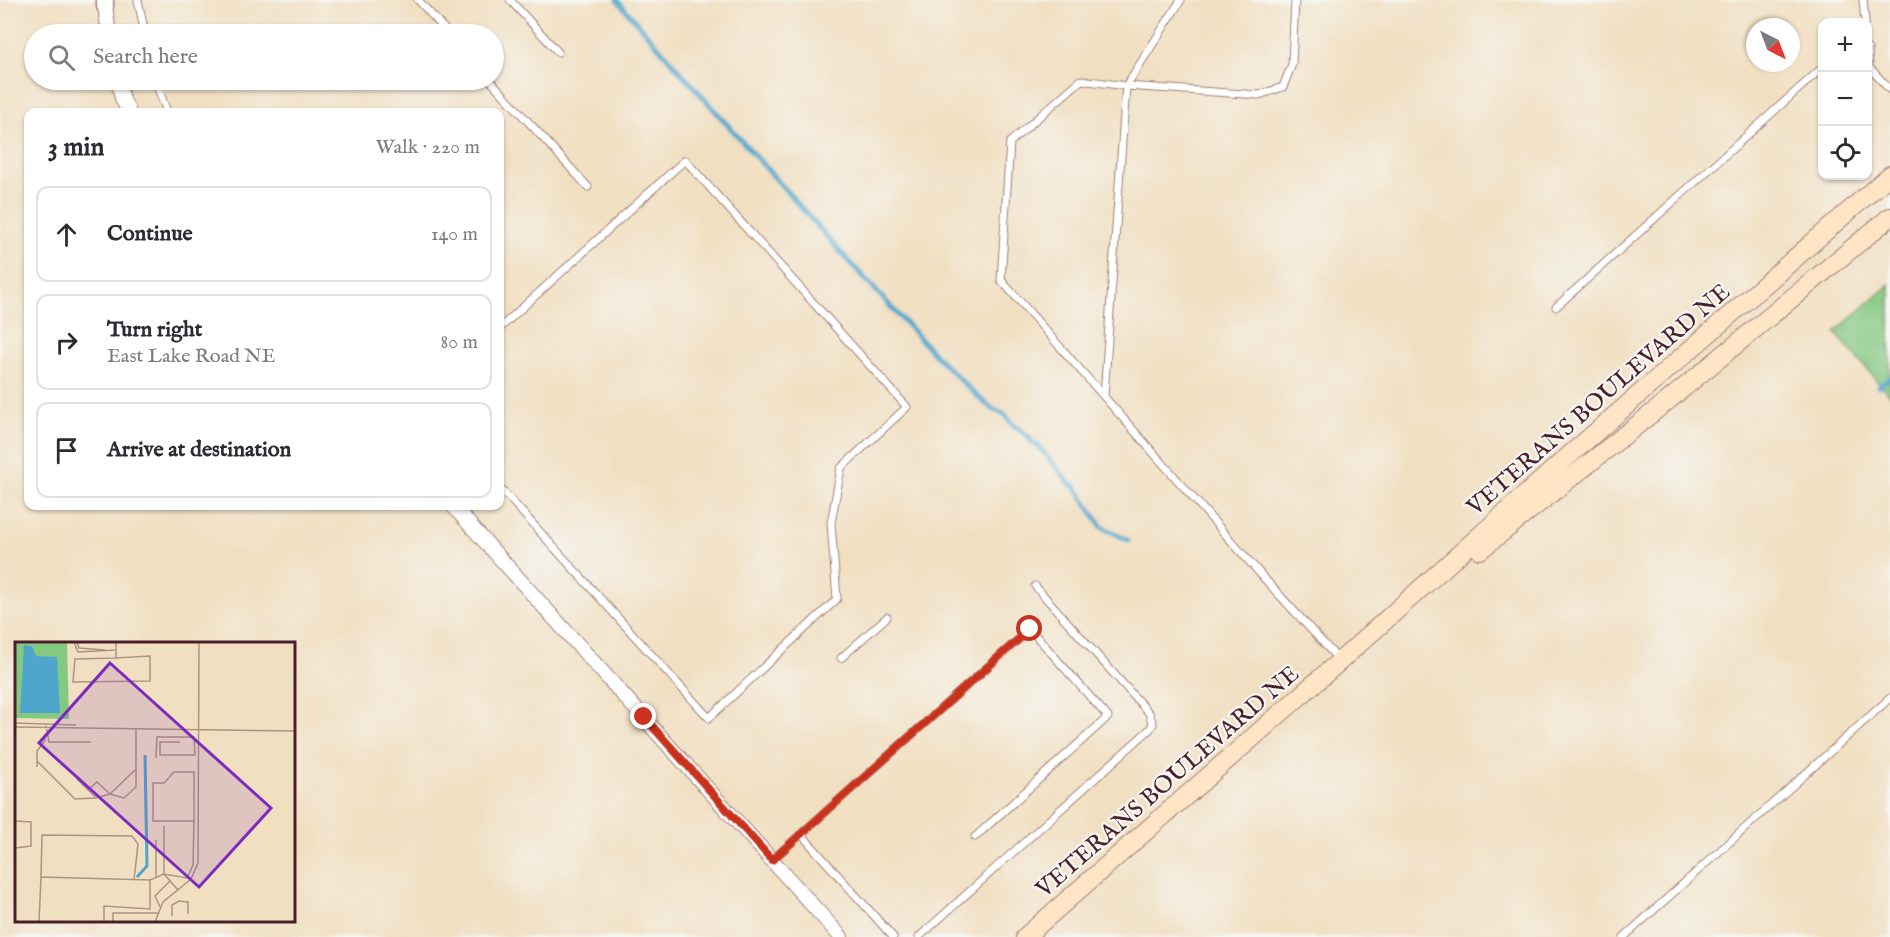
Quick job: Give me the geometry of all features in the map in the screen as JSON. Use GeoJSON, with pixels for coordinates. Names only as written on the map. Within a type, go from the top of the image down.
{"type":"FeatureCollection","features":[{"type":"Feature","properties":{"kind":"main road","name":"VETERANS BOULEVARD NE"},"geometry":{"type":"LineString","coordinates":[[1025,937],[1340,661],[1563,460],[1890,175]]}},
{"type":"Feature","properties":{"kind":"main road","name":"VETERANS BOULEVARD NE"},"geometry":{"type":"LineString","coordinates":[[1340,661],[1670,399],[1890,217]]}},
{"type":"Feature","properties":{"kind":"street"},"geometry":{"type":"LineString","coordinates":[[105,3],[108,24]]}},
{"type":"Feature","properties":{"kind":"street"},"geometry":{"type":"LineString","coordinates":[[120,90],[127,108]]}},
{"type":"Feature","properties":{"kind":"street"},"geometry":{"type":"LineString","coordinates":[[457,510],[841,937]]}},
{"type":"Feature","properties":{"kind":"lane"},"geometry":{"type":"LineString","coordinates":[[138,0],[143,24]]}},
{"type":"Feature","properties":{"kind":"lane"},"geometry":{"type":"LineString","coordinates":[[418,0],[440,24]]}},
{"type":"Feature","properties":{"kind":"lane"},"geometry":{"type":"LineString","coordinates":[[510,0],[558,52]]}},
{"type":"Feature","properties":{"kind":"lane"},"geometry":{"type":"LineString","coordinates":[[1104,396],[1126,86],[1181,0]]}},
{"type":"Feature","properties":{"kind":"lane"},"geometry":{"type":"LineString","coordinates":[[1295,0],[1292,64],[1283,87],[1258,95],[1126,86],[1081,80],[1010,142],[1001,280],[1340,661]]}},
{"type":"Feature","properties":{"kind":"lane"},"geometry":{"type":"LineString","coordinates":[[1863,0],[1865,18]]}},
{"type":"Feature","properties":{"kind":"lane"},"geometry":{"type":"LineString","coordinates":[[1872,71],[1890,90]]}},
{"type":"Feature","properties":{"kind":"lane"},"geometry":{"type":"LineString","coordinates":[[1556,307],[1818,72]]}},
{"type":"Feature","properties":{"kind":"lane"},"geometry":{"type":"LineString","coordinates":[[159,90],[166,108]]}},
{"type":"Feature","properties":{"kind":"lane"},"geometry":{"type":"LineString","coordinates":[[499,90],[588,188]]}},
{"type":"Feature","properties":{"kind":"lane"},"geometry":{"type":"LineString","coordinates":[[504,324],[685,160],[907,407],[840,468],[831,524],[837,599],[709,718],[504,492]]}},
{"type":"Feature","properties":{"kind":"lane"},"geometry":{"type":"LineString","coordinates":[[919,937],[1142,737],[1153,724],[1149,713],[1035,586]]}},
{"type":"Feature","properties":{"kind":"lane"},"geometry":{"type":"LineString","coordinates":[[841,658],[887,617]]}},
{"type":"Feature","properties":{"kind":"lane"},"geometry":{"type":"LineString","coordinates":[[772,860],[1030,629],[1108,717],[975,837]]}},
{"type":"Feature","properties":{"kind":"lane"},"geometry":{"type":"LineString","coordinates":[[1624,937],[1890,698]]}},
{"type":"Feature","properties":{"kind":"lane"},"geometry":{"type":"LineString","coordinates":[[801,834],[893,937]]}},
{"type":"Feature","properties":{"kind":"green space"},"geometry":{"type":"Polygon","coordinates":[[[1890,284],[1890,396],[1835,332],[1890,284]]]}},
{"type":"Feature","properties":{"kind":"waterway"},"geometry":{"type":"LineString","coordinates":[[617,0],[844,256],[937,357],[978,397],[994,410],[1006,415],[1011,423],[1038,446],[1071,485],[1075,486],[1102,527],[1128,540]]}},
{"type":"Feature","properties":{"kind":"waterway"},"geometry":{"type":"LineString","coordinates":[[1878,386],[1890,378]]}},
{"type":"Feature","properties":{"kind":"route"},"geometry":{"type":"LineString","coordinates":[[644,717],[772,860],[1030,629]]}}]}
